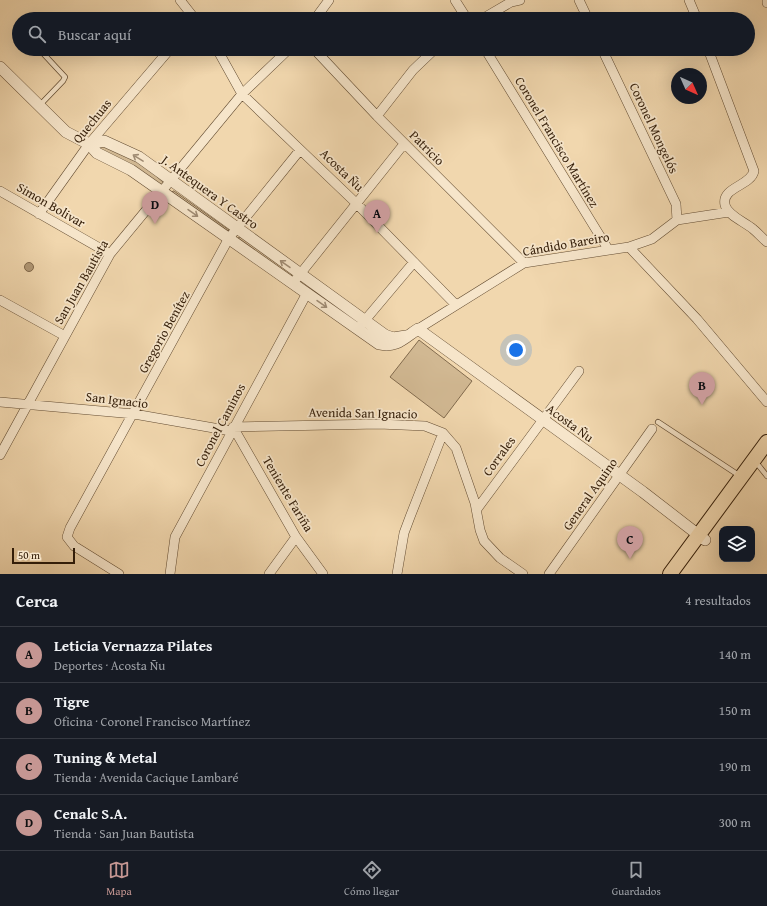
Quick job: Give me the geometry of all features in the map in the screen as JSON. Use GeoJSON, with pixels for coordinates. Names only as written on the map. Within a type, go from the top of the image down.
{"type":"FeatureCollection","features":[{"type":"Feature","properties":{"kind":"main road"},"geometry":{"type":"LineString","coordinates":[[679,574],[741,477],[767,442]]}},
{"type":"Feature","properties":{"kind":"main road"},"geometry":{"type":"LineString","coordinates":[[670,574],[763,471],[767,454]]}},
{"type":"Feature","properties":{"kind":"street"},"geometry":{"type":"LineString","coordinates":[[180,0],[189,12]]}},
{"type":"Feature","properties":{"kind":"street"},"geometry":{"type":"LineString","coordinates":[[320,12],[329,0]]}},
{"type":"Feature","properties":{"kind":"street"},"geometry":{"type":"LineString","coordinates":[[454,0],[462,12]]}},
{"type":"Feature","properties":{"kind":"street"},"geometry":{"type":"LineString","coordinates":[[578,0],[584,12]]}},
{"type":"Feature","properties":{"kind":"street"},"geometry":{"type":"LineString","coordinates":[[689,0],[694,12]]}},
{"type":"Feature","properties":{"kind":"street"},"geometry":{"type":"LineString","coordinates":[[494,12],[514,1]]}},
{"type":"Feature","properties":{"kind":"street","name":"Quechuas"},"geometry":{"type":"LineString","coordinates":[[39,214],[89,144],[164,56]]}},
{"type":"Feature","properties":{"kind":"street","name":"Acosta Ñu"},"geometry":{"type":"LineString","coordinates":[[220,56],[242,94],[356,203],[456,305]]}},
{"type":"Feature","properties":{"kind":"street","name":"San Juan Bautista"},"geometry":{"type":"LineString","coordinates":[[0,455],[110,254],[242,94],[282,56]]}},
{"type":"Feature","properties":{"kind":"street","name":"Patricio"},"geometry":{"type":"LineString","coordinates":[[321,56],[404,144],[524,263]]}},
{"type":"Feature","properties":{"kind":"street"},"geometry":{"type":"LineString","coordinates":[[377,116],[406,78],[427,56]]}},
{"type":"Feature","properties":{"kind":"street","name":"Coronel Francisco Martínez"},"geometry":{"type":"LineString","coordinates":[[489,56],[608,249]]}},
{"type":"Feature","properties":{"kind":"street","name":"Coronel Mongelós"},"geometry":{"type":"LineString","coordinates":[[605,56],[676,204],[677,220]]}},
{"type":"Feature","properties":{"kind":"street"},"geometry":{"type":"LineString","coordinates":[[711,56],[754,171],[749,180],[734,189],[727,196],[725,203],[729,212],[754,229],[767,242]]}},
{"type":"Feature","properties":{"kind":"street"},"geometry":{"type":"LineString","coordinates":[[0,68],[66,132],[89,144]]}},
{"type":"Feature","properties":{"kind":"street","name":"J. Antequera Y Castro"},"geometry":{"type":"LineString","coordinates":[[89,144],[104,141],[139,157],[169,181],[237,229],[297,279],[307,293],[362,325]]}},
{"type":"Feature","properties":{"kind":"street","name":"J. Antequera Y Castro"},"geometry":{"type":"LineString","coordinates":[[89,144],[98,153],[131,170],[229,238],[297,279],[362,325],[379,344],[386,345],[401,342],[408,335],[418,329]]}},
{"type":"Feature","properties":{"kind":"street"},"geometry":{"type":"LineString","coordinates":[[297,279],[404,144]]}},
{"type":"Feature","properties":{"kind":"street","name":"Gregorio Benítez"},"geometry":{"type":"LineString","coordinates":[[119,574],[74,546],[67,538],[70,528],[134,414],[229,238],[300,150]]}},
{"type":"Feature","properties":{"kind":"street","name":"Simon Bolivar"},"geometry":{"type":"LineString","coordinates":[[0,191],[110,254]]}},
{"type":"Feature","properties":{"kind":"street","name":"Cándido Bareiro"},"geometry":{"type":"LineString","coordinates":[[418,329],[524,263],[629,247],[652,239],[677,220],[729,212]]}},
{"type":"Feature","properties":{"kind":"street"},"geometry":{"type":"LineString","coordinates":[[629,247],[696,319],[767,402]]}},
{"type":"Feature","properties":{"kind":"street"},"geometry":{"type":"LineString","coordinates":[[362,325],[414,262]]}},
{"type":"Feature","properties":{"kind":"street","name":"Coronel Caminos"},"geometry":{"type":"LineString","coordinates":[[170,574],[175,537],[232,429],[307,293]]}},
{"type":"Feature","properties":{"kind":"street"},"geometry":{"type":"LineString","coordinates":[[0,300],[65,336]]}},
{"type":"Feature","properties":{"kind":"street","name":"Acosta Ñu"},"geometry":{"type":"LineString","coordinates":[[418,329],[702,537]]}},
{"type":"Feature","properties":{"kind":"street","name":"Corrales"},"geometry":{"type":"LineString","coordinates":[[476,508],[579,371]]}},
{"type":"Feature","properties":{"kind":"street","name":"San Ignacio"},"geometry":{"type":"LineString","coordinates":[[0,402],[134,414],[232,429]]}},
{"type":"Feature","properties":{"kind":"street","name":"Avenida San Ignacio"},"geometry":{"type":"LineString","coordinates":[[232,429],[378,424],[426,426],[444,433]]}},
{"type":"Feature","properties":{"kind":"street","name":"General Aquino"},"geometry":{"type":"LineString","coordinates":[[549,574],[655,425]]}},
{"type":"Feature","properties":{"kind":"street","name":"Teniente Fariña"},"geometry":{"type":"LineString","coordinates":[[232,429],[296,537],[323,574]]}},
{"type":"Feature","properties":{"kind":"street"},"geometry":{"type":"LineString","coordinates":[[397,574],[404,533],[444,433],[456,448],[476,508],[480,530],[484,541],[500,558],[523,574]]}},
{"type":"Feature","properties":{"kind":"street"},"geometry":{"type":"LineString","coordinates":[[269,574],[296,537]]}},
{"type":"Feature","properties":{"kind":"lane"},"geometry":{"type":"LineString","coordinates":[[39,106],[65,77],[46,56]]}},
{"type":"Feature","properties":{"kind":"lane"},"geometry":{"type":"LineString","coordinates":[[655,425],[741,477]]}},
{"type":"Feature","properties":{"kind":"shaded area"},"geometry":{"type":"Polygon","coordinates":[[[104,145],[143,164],[164,183],[163,186],[100,152],[99,146],[104,145]]]}},
{"type":"Feature","properties":{"kind":"shaded area"},"geometry":{"type":"Polygon","coordinates":[[[173,191],[229,230],[228,231],[172,192],[173,191]]]}},
{"type":"Feature","properties":{"kind":"shaded area"},"geometry":{"type":"Polygon","coordinates":[[[240,237],[292,274],[291,276],[238,238],[240,237]]]}},
{"type":"Feature","properties":{"kind":"shaded area"},"geometry":{"type":"Polygon","coordinates":[[[29,262],[34,267],[29,272],[24,267],[29,262]]]}},
{"type":"Feature","properties":{"kind":"shaded area"},"geometry":{"type":"Polygon","coordinates":[[[419,340],[472,381],[444,418],[390,377],[419,340]]]}},
{"type":"Feature","properties":{"kind":"place","name":"Cenalc S.A."},"geometry":{"type":"Point","coordinates":[155,224]}},
{"type":"Feature","properties":{"kind":"place","name":"Leticia Vernazza Pilates"},"geometry":{"type":"Point","coordinates":[377,233]}},
{"type":"Feature","properties":{"kind":"place","name":"Tigre"},"geometry":{"type":"Point","coordinates":[702,405]}},
{"type":"Feature","properties":{"kind":"place","name":"Tuning & Metal"},"geometry":{"type":"Point","coordinates":[630,559]}}]}
